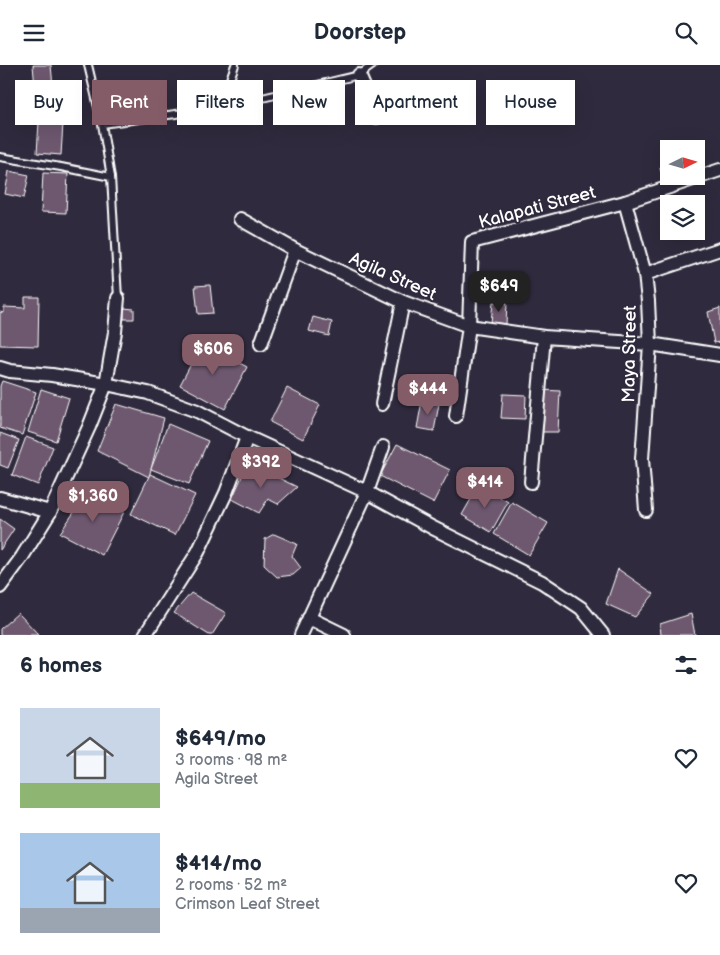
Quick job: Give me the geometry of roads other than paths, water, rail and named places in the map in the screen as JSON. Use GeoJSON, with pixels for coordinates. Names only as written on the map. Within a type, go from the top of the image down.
{"type":"FeatureCollection","features":[{"type":"Feature","properties":{"kind":"street"},"geometry":{"type":"LineString","coordinates":[[359,75],[361,80]]}},
{"type":"Feature","properties":{"kind":"street","name":"Kalapati Street"},"geometry":{"type":"LineString","coordinates":[[456,415],[469,326],[472,242],[625,202],[720,170]]}},
{"type":"Feature","properties":{"kind":"street","name":"Maya Street"},"geometry":{"type":"LineString","coordinates":[[625,202],[645,275],[650,344],[642,459],[646,510]]}},
{"type":"Feature","properties":{"kind":"street","name":"Agila Street"},"geometry":{"type":"LineString","coordinates":[[240,219],[295,250],[403,302],[469,326],[544,337],[650,344],[720,355]]}},
{"type":"Feature","properties":{"kind":"street"},"geometry":{"type":"LineString","coordinates":[[645,275],[720,249]]}},
{"type":"Feature","properties":{"kind":"street"},"geometry":{"type":"LineString","coordinates":[[261,344],[295,250]]}},
{"type":"Feature","properties":{"kind":"street"},"geometry":{"type":"LineString","coordinates":[[0,587],[22,557],[50,512],[89,427],[106,384],[115,332],[118,298]]}},
{"type":"Feature","properties":{"kind":"street"},"geometry":{"type":"LineString","coordinates":[[382,403],[403,302]]}},
{"type":"Feature","properties":{"kind":"street"},"geometry":{"type":"LineString","coordinates":[[531,483],[544,337]]}},
{"type":"Feature","properties":{"kind":"street"},"geometry":{"type":"LineString","coordinates":[[0,368],[106,384],[148,393],[197,411],[247,437],[367,492],[433,529],[542,582],[580,608],[603,635]]}},
{"type":"Feature","properties":{"kind":"street"},"geometry":{"type":"LineString","coordinates":[[145,635],[198,552],[226,493],[247,437]]}},
{"type":"Feature","properties":{"kind":"street"},"geometry":{"type":"LineString","coordinates":[[301,635],[367,492],[383,447]]}},
{"type":"Feature","properties":{"kind":"street"},"geometry":{"type":"LineString","coordinates":[[0,498],[50,512]]}},
{"type":"Feature","properties":{"kind":"street"},"geometry":{"type":"LineString","coordinates":[[309,618],[344,635]]}},
{"type":"Feature","properties":{"kind":"lane"},"geometry":{"type":"LineString","coordinates":[[88,65],[92,82]]}},
{"type":"Feature","properties":{"kind":"lane"},"geometry":{"type":"LineString","coordinates":[[229,80],[234,65]]}},
{"type":"Feature","properties":{"kind":"lane"},"geometry":{"type":"LineString","coordinates":[[263,98],[359,75],[372,65]]}},
{"type":"Feature","properties":{"kind":"lane"},"geometry":{"type":"LineString","coordinates":[[102,125],[111,177],[118,298]]}},
{"type":"Feature","properties":{"kind":"lane"},"geometry":{"type":"LineString","coordinates":[[0,157],[111,177]]}}]}
